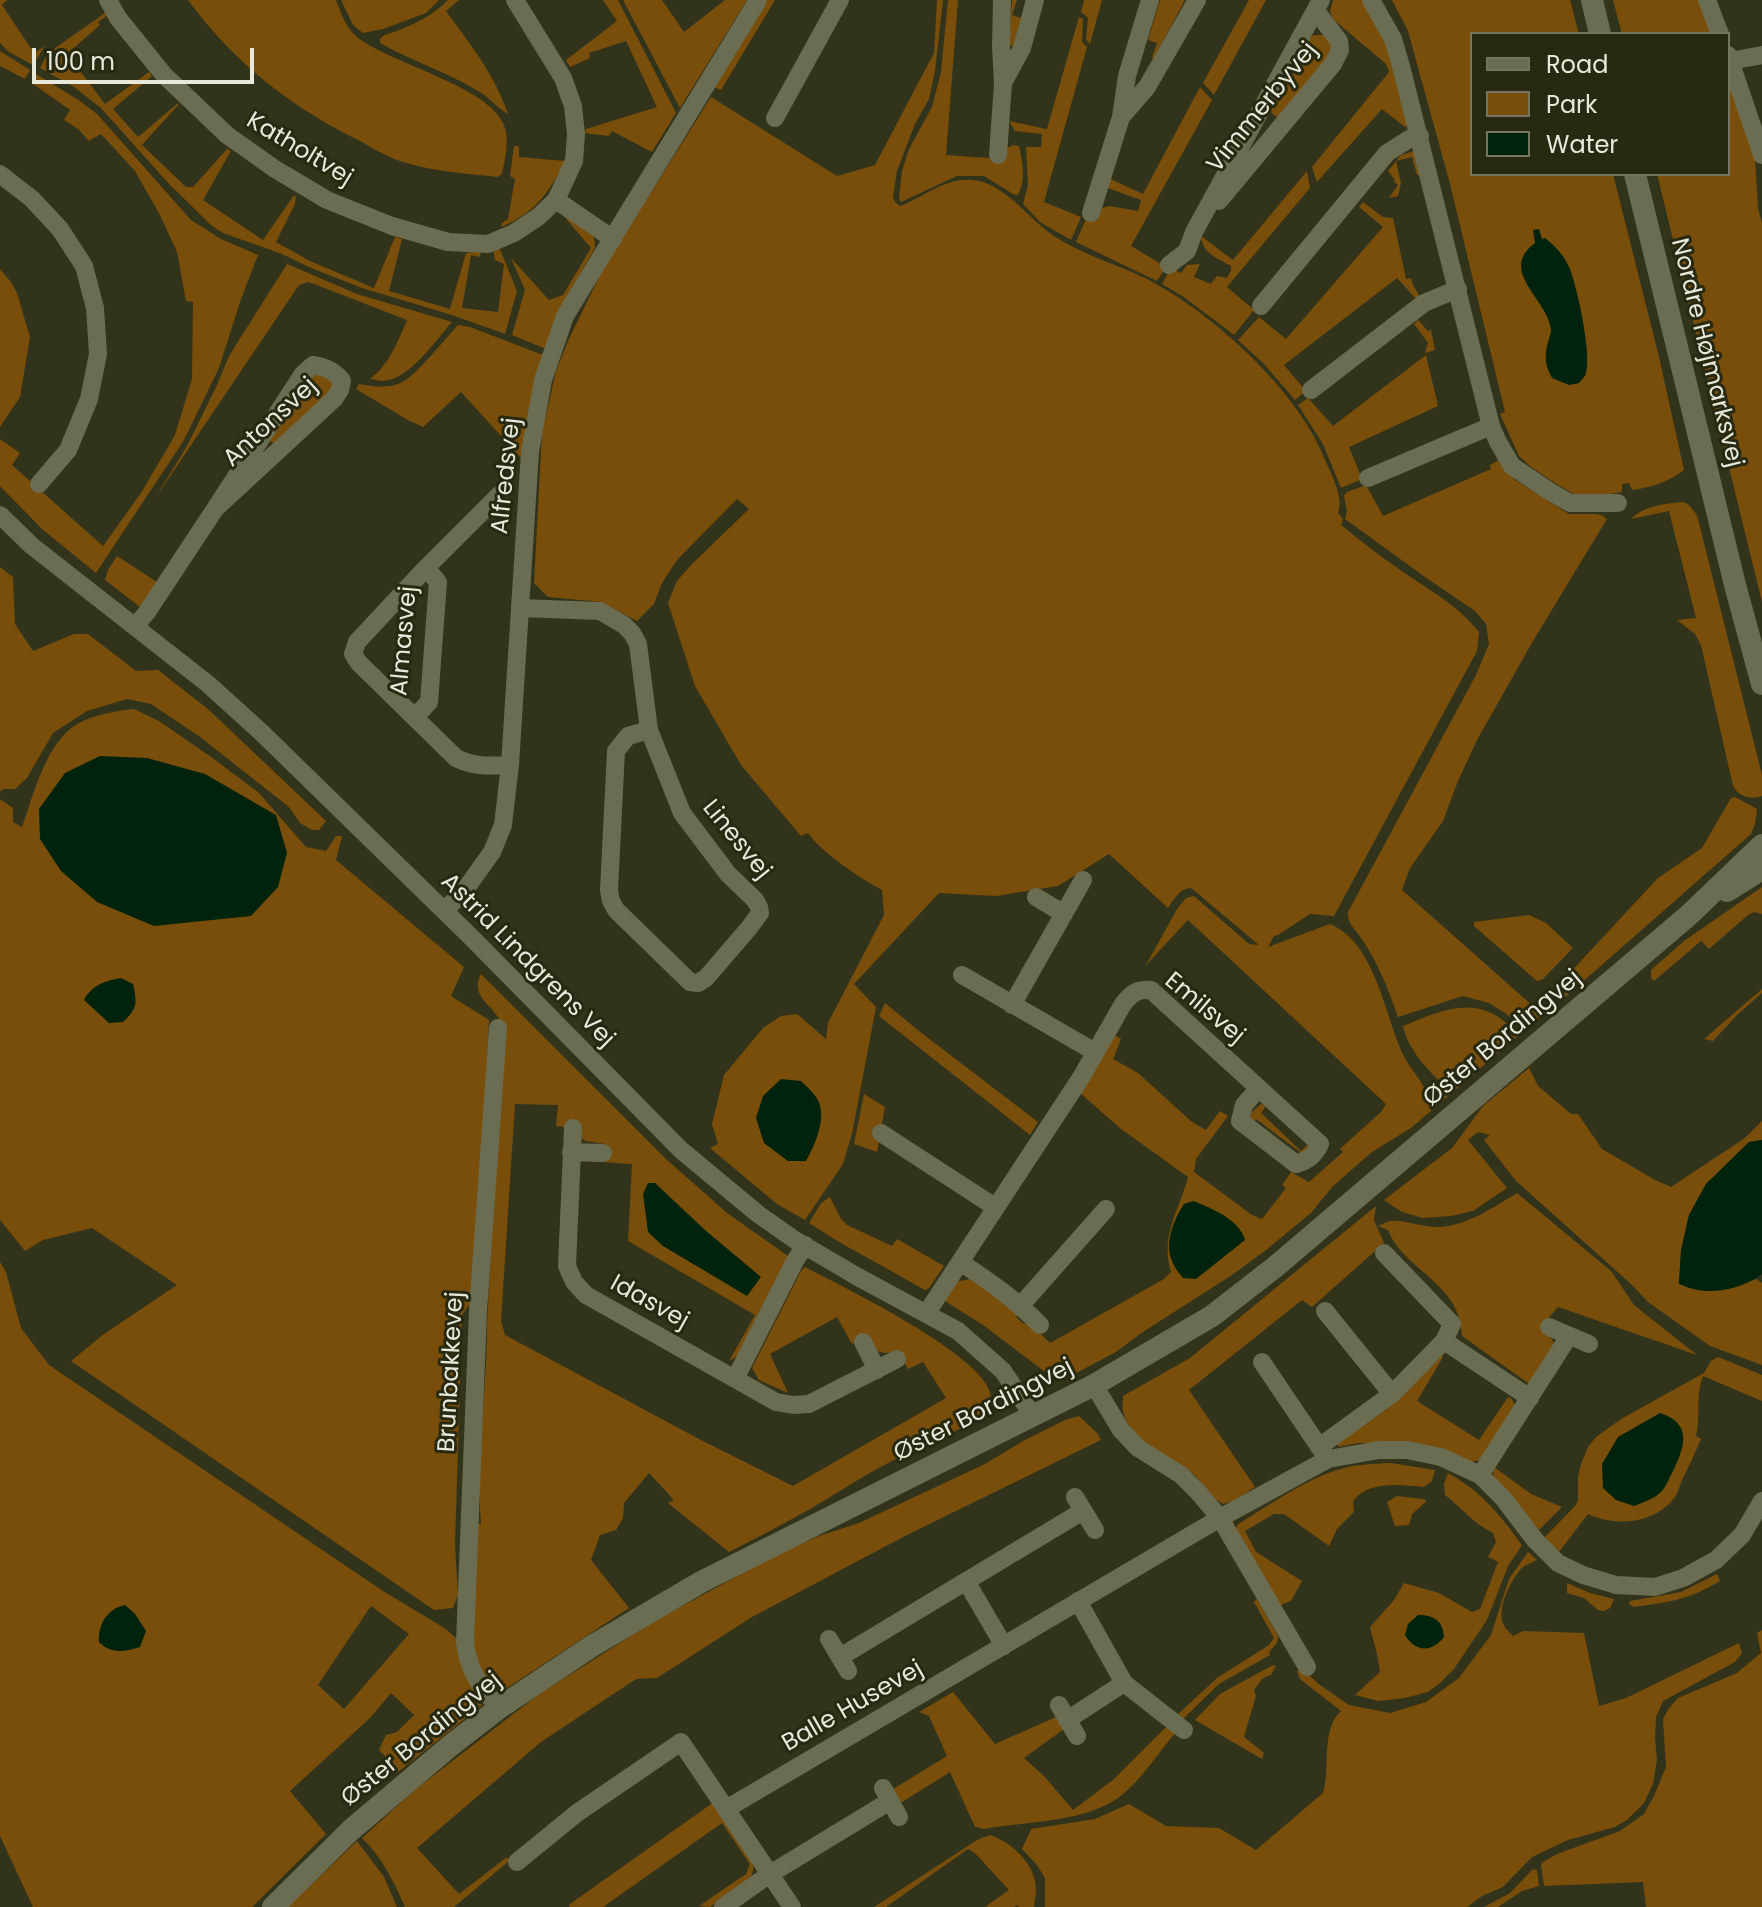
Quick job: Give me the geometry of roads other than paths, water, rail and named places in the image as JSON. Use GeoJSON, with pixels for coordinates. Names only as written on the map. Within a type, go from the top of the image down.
{"type":"FeatureCollection","features":[{"type":"Feature","properties":{"kind":"street","name":"Katholtvej"},"geometry":{"type":"LineString","coordinates":[[108,0],[118,18],[164,75],[227,135],[275,169],[327,200],[392,226],[448,242],[488,244],[514,233],[556,200],[574,161],[576,134],[573,106],[563,78],[515,0]]}},
{"type":"Feature","properties":{"kind":"street","name":"Alfredsvej"},"geometry":{"type":"LineString","coordinates":[[444,910],[462,894],[492,852],[503,825],[510,765],[530,452],[543,380],[565,316],[758,0]]}},
{"type":"Feature","properties":{"kind":"street"},"geometry":{"type":"LineString","coordinates":[[775,118],[840,0]]}},
{"type":"Feature","properties":{"kind":"street"},"geometry":{"type":"LineString","coordinates":[[998,155],[1003,83],[1002,0]]}},
{"type":"Feature","properties":{"kind":"street"},"geometry":{"type":"LineString","coordinates":[[1003,83],[1022,48],[1035,0]]}},
{"type":"Feature","properties":{"kind":"street"},"geometry":{"type":"LineString","coordinates":[[1091,213],[1121,117],[1127,76],[1150,0]]}},
{"type":"Feature","properties":{"kind":"street"},"geometry":{"type":"LineString","coordinates":[[1121,117],[1147,87],[1197,0]]}},
{"type":"Feature","properties":{"kind":"street"},"geometry":{"type":"LineString","coordinates":[[1371,0],[1393,39],[1491,426],[1498,442],[1512,466],[1570,503],[1618,503]]}},
{"type":"Feature","properties":{"kind":"street"},"geometry":{"type":"LineString","coordinates":[[1592,0],[1600,32]]}},
{"type":"Feature","properties":{"kind":"street"},"geometry":{"type":"LineString","coordinates":[[1707,0],[1719,32]]}},
{"type":"Feature","properties":{"kind":"street","name":"Vimmerbyvej"},"geometry":{"type":"LineString","coordinates":[[1194,232],[1333,64],[1340,50],[1339,41],[1318,5]]}},
{"type":"Feature","properties":{"kind":"street","name":"Vimmerbyvej"},"geometry":{"type":"LineString","coordinates":[[1169,265],[1187,251],[1194,232],[1318,5]]}},
{"type":"Feature","properties":{"kind":"street"},"geometry":{"type":"LineString","coordinates":[[1730,58],[1762,55]]}},
{"type":"Feature","properties":{"kind":"street"},"geometry":{"type":"LineString","coordinates":[[1730,61],[1762,155]]}},
{"type":"Feature","properties":{"kind":"street"},"geometry":{"type":"LineString","coordinates":[[1261,306],[1387,153],[1420,136]]}},
{"type":"Feature","properties":{"kind":"street"},"geometry":{"type":"LineString","coordinates":[[0,174],[32,199],[60,229],[84,266],[95,308],[98,354],[89,399],[68,450],[39,484]]}},
{"type":"Feature","properties":{"kind":"street","name":"Nordre Højmarksvej"},"geometry":{"type":"LineString","coordinates":[[1635,176],[1762,684]]}},
{"type":"Feature","properties":{"kind":"street"},"geometry":{"type":"LineString","coordinates":[[556,200],[613,239]]}},
{"type":"Feature","properties":{"kind":"street"},"geometry":{"type":"LineString","coordinates":[[1311,390],[1424,303],[1458,289]]}},
{"type":"Feature","properties":{"kind":"street","name":"Antonsvej"},"geometry":{"type":"LineString","coordinates":[[135,627],[303,374],[313,365],[337,373],[342,381],[334,399],[215,509]]}},
{"type":"Feature","properties":{"kind":"street"},"geometry":{"type":"LineString","coordinates":[[1368,478],[1491,426]]}},
{"type":"Feature","properties":{"kind":"street","name":"Almasvej"},"geometry":{"type":"LineString","coordinates":[[499,495],[357,642],[353,654],[456,758],[483,766],[510,765]]}},
{"type":"Feature","properties":{"kind":"street","name":"Astrid Lindgrens Vej"},"geometry":{"type":"LineString","coordinates":[[0,515],[32,546],[208,684],[262,733],[444,910],[681,1150],[758,1214],[805,1245],[958,1331],[1003,1371],[1033,1416]]}},
{"type":"Feature","properties":{"kind":"street","name":"Almasvej"},"geometry":{"type":"LineString","coordinates":[[415,717],[429,702],[438,582],[426,568]]}},
{"type":"Feature","properties":{"kind":"street","name":"Linesvej"},"geometry":{"type":"LineString","coordinates":[[520,608],[600,611],[624,625],[638,644],[649,730],[682,813],[728,874],[759,907],[760,913],[749,928],[706,978],[698,983],[690,982],[616,910],[611,901],[616,751],[628,736],[649,730]]}},
{"type":"Feature","properties":{"kind":"street","name":"Øster Bordingvej"},"geometry":{"type":"LineString","coordinates":[[273,1907],[351,1830],[450,1746],[499,1708],[592,1646],[701,1582],[1094,1385],[1212,1316],[1275,1267],[1689,915],[1762,845]]}},
{"type":"Feature","properties":{"kind":"street","name":"Øster Bordingvej"},"geometry":{"type":"LineString","coordinates":[[1689,915],[1762,869]]}},
{"type":"Feature","properties":{"kind":"street"},"geometry":{"type":"LineString","coordinates":[[1012,1005],[1083,880]]}},
{"type":"Feature","properties":{"kind":"street"},"geometry":{"type":"LineString","coordinates":[[1036,897],[1064,914]]}},
{"type":"Feature","properties":{"kind":"street"},"geometry":{"type":"LineString","coordinates":[[962,975],[1095,1052]]}},
{"type":"Feature","properties":{"kind":"street","name":"Emilsvej"},"geometry":{"type":"LineString","coordinates":[[926,1314],[1082,1076],[1131,993],[1140,989],[1151,990],[1259,1088]]}},
{"type":"Feature","properties":{"kind":"street","name":"Brunbakkevej"},"geometry":{"type":"LineString","coordinates":[[498,1028],[478,1311],[465,1642],[466,1656],[477,1681],[499,1708]]}},
{"type":"Feature","properties":{"kind":"street","name":"Idasvej"},"geometry":{"type":"LineString","coordinates":[[573,1128],[567,1266],[574,1282],[586,1295],[776,1402],[809,1404],[897,1359]]}},
{"type":"Feature","properties":{"kind":"street"},"geometry":{"type":"LineString","coordinates":[[881,1133],[995,1207]]}},
{"type":"Feature","properties":{"kind":"street"},"geometry":{"type":"LineString","coordinates":[[571,1152],[603,1153]]}},
{"type":"Feature","properties":{"kind":"street"},"geometry":{"type":"LineString","coordinates":[[1021,1305],[1106,1209]]}},
{"type":"Feature","properties":{"kind":"street"},"geometry":{"type":"LineString","coordinates":[[735,1379],[805,1245]]}},
{"type":"Feature","properties":{"kind":"street"},"geometry":{"type":"LineString","coordinates":[[1384,1253],[1452,1324],[1444,1341],[1530,1398]]}},
{"type":"Feature","properties":{"kind":"street"},"geometry":{"type":"LineString","coordinates":[[960,1262],[1021,1305],[1040,1325]]}},
{"type":"Feature","properties":{"kind":"street"},"geometry":{"type":"LineString","coordinates":[[1325,1311],[1392,1394]]}},
{"type":"Feature","properties":{"kind":"street"},"geometry":{"type":"LineString","coordinates":[[1549,1327],[1589,1344]]}},
{"type":"Feature","properties":{"kind":"street"},"geometry":{"type":"LineString","coordinates":[[1480,1475],[1569,1336]]}},
{"type":"Feature","properties":{"kind":"street","name":"Balle Husevej"},"geometry":{"type":"LineString","coordinates":[[726,1809],[1220,1518],[1324,1453],[1392,1394],[1444,1341]]}},
{"type":"Feature","properties":{"kind":"street"},"geometry":{"type":"LineString","coordinates":[[863,1342],[877,1370]]}},
{"type":"Feature","properties":{"kind":"street"},"geometry":{"type":"LineString","coordinates":[[1262,1362],[1324,1453]]}},
{"type":"Feature","properties":{"kind":"street"},"geometry":{"type":"LineString","coordinates":[[1094,1385],[1121,1430],[1138,1448],[1181,1475],[1220,1518],[1307,1667]]}},
{"type":"Feature","properties":{"kind":"street","name":"Balle Husevej"},"geometry":{"type":"LineString","coordinates":[[1324,1453],[1407,1450],[1441,1457],[1480,1475],[1558,1563],[1616,1585],[1655,1587],[1683,1578],[1716,1560],[1742,1535],[1762,1501]]}},
{"type":"Feature","properties":{"kind":"street","name":"Balle Husevej"},"geometry":{"type":"LineString","coordinates":[[829,1639],[844,1664],[1079,1504],[1095,1530]]}},
{"type":"Feature","properties":{"kind":"street"},"geometry":{"type":"LineString","coordinates":[[966,1581],[1004,1646]]}},
{"type":"Feature","properties":{"kind":"street"},"geometry":{"type":"LineString","coordinates":[[1078,1601],[1124,1683],[1184,1730]]}},
{"type":"Feature","properties":{"kind":"street"},"geometry":{"type":"LineString","coordinates":[[1279,1657],[1297,1649]]}},
{"type":"Feature","properties":{"kind":"street"},"geometry":{"type":"LineString","coordinates":[[1068,1720],[1124,1683]]}},
{"type":"Feature","properties":{"kind":"street"},"geometry":{"type":"LineString","coordinates":[[517,1862],[577,1813],[681,1742],[792,1907]]}},
{"type":"Feature","properties":{"kind":"street"},"geometry":{"type":"LineString","coordinates":[[723,1907],[770,1874],[891,1802]]}},
{"type":"Feature","properties":{"kind":"water"},"geometry":{"type":"Polygon","coordinates":[[[1539,229],[1542,239],[1549,241],[1565,259],[1576,289],[1587,351],[1586,373],[1579,383],[1569,385],[1552,378],[1546,361],[1551,330],[1548,319],[1523,275],[1521,264],[1535,243],[1533,230],[1539,229]]]}},
{"type":"Feature","properties":{"kind":"water"},"geometry":{"type":"Polygon","coordinates":[[[100,756],[147,758],[205,774],[276,815],[287,853],[278,887],[251,916],[154,926],[97,902],[61,871],[40,839],[39,809],[65,773],[100,756]]]}},
{"type":"Feature","properties":{"kind":"water"},"geometry":{"type":"Polygon","coordinates":[[[121,978],[133,984],[135,1005],[123,1022],[109,1023],[84,1000],[100,984],[121,978]]]}},
{"type":"Feature","properties":{"kind":"water"},"geometry":{"type":"Polygon","coordinates":[[[781,1079],[801,1081],[816,1097],[820,1107],[819,1131],[806,1161],[788,1161],[764,1143],[756,1118],[763,1096],[781,1079]]]}},
{"type":"Feature","properties":{"kind":"water"},"geometry":{"type":"Polygon","coordinates":[[[1762,1140],[1762,1274],[1748,1283],[1722,1290],[1698,1290],[1679,1284],[1681,1250],[1689,1215],[1706,1184],[1749,1142],[1762,1140]]]}},
{"type":"Feature","properties":{"kind":"water"},"geometry":{"type":"Polygon","coordinates":[[[648,1183],[655,1183],[761,1277],[747,1296],[663,1246],[648,1232],[643,1194],[648,1183]]]}},
{"type":"Feature","properties":{"kind":"water"},"geometry":{"type":"Polygon","coordinates":[[[1193,1201],[1231,1220],[1245,1240],[1196,1279],[1183,1278],[1173,1263],[1169,1247],[1171,1231],[1180,1210],[1184,1204],[1193,1201]]]}},
{"type":"Feature","properties":{"kind":"water"},"geometry":{"type":"Polygon","coordinates":[[[1660,1413],[1677,1422],[1683,1435],[1678,1460],[1667,1483],[1656,1496],[1634,1506],[1616,1500],[1603,1488],[1602,1464],[1618,1437],[1660,1413]]]}},
{"type":"Feature","properties":{"kind":"water"},"geometry":{"type":"Polygon","coordinates":[[[125,1605],[146,1631],[140,1647],[113,1650],[99,1642],[100,1629],[109,1614],[125,1605]]]}},
{"type":"Feature","properties":{"kind":"water"},"geometry":{"type":"Polygon","coordinates":[[[1418,1615],[1433,1617],[1442,1626],[1444,1637],[1434,1646],[1419,1647],[1405,1635],[1408,1624],[1418,1615]]]}}]}
